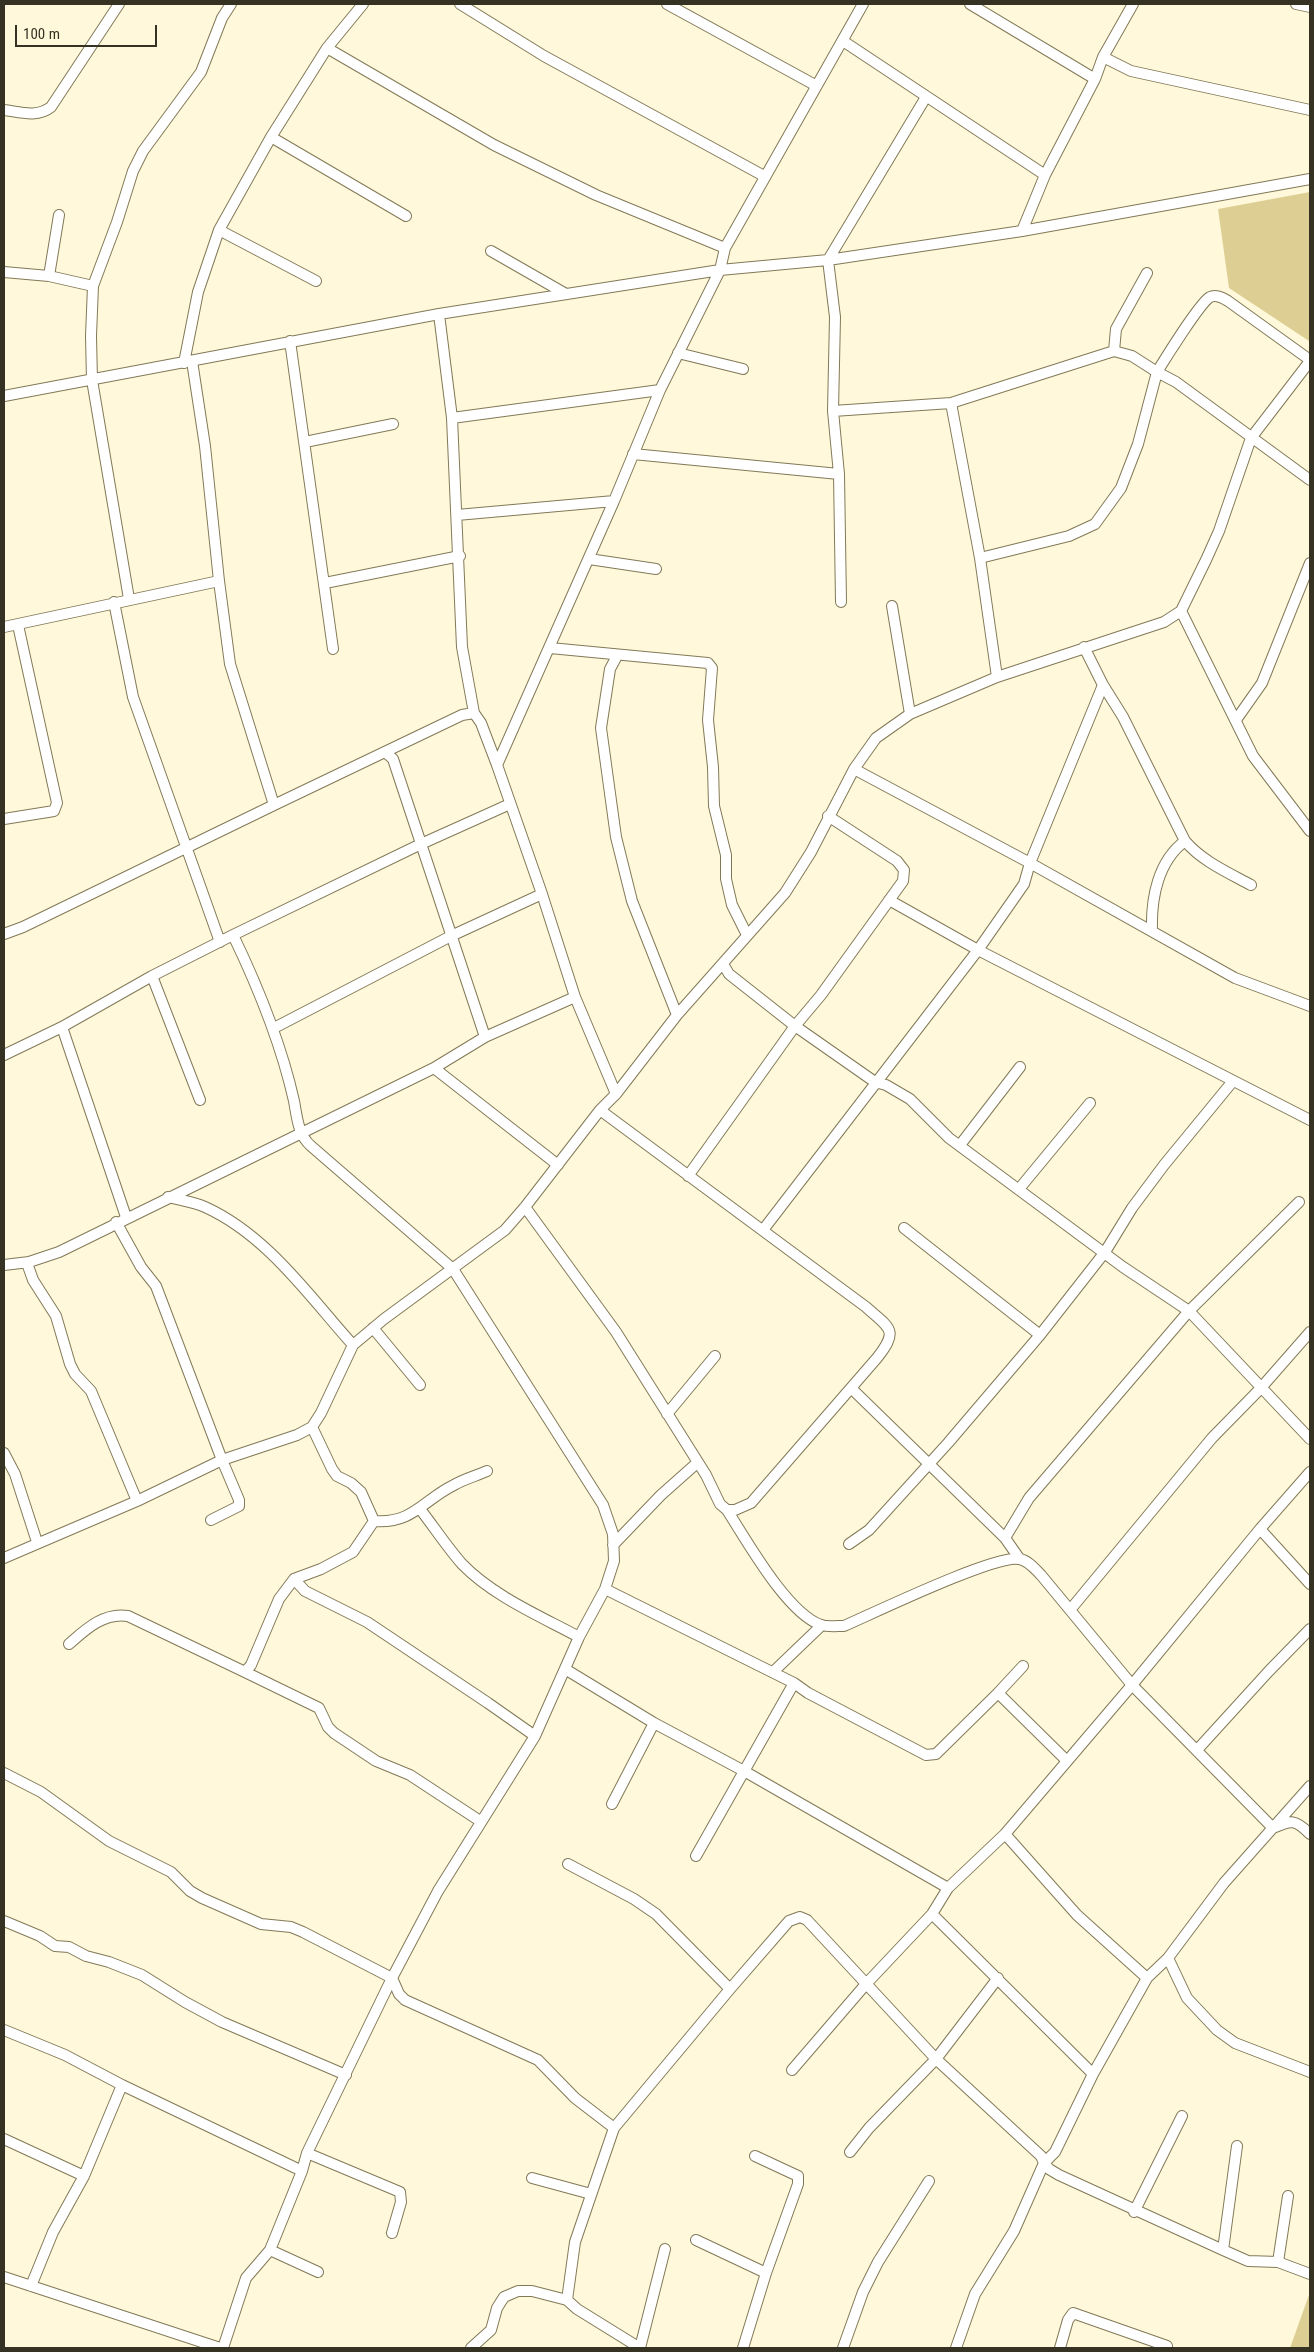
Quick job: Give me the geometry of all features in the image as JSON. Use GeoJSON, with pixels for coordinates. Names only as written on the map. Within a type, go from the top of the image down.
{"type":"FeatureCollection","features":[{"type":"Feature","properties":{"kind":"street"},"geometry":{"type":"LineString","coordinates":[[4,110],[31,114],[44,113],[52,107],[119,4]]}},
{"type":"Feature","properties":{"kind":"street"},"geometry":{"type":"LineString","coordinates":[[129,599],[92,380],[93,286],[117,222],[133,171],[143,151],[201,72],[222,18],[231,4]]}},
{"type":"Feature","properties":{"kind":"street"},"geometry":{"type":"LineString","coordinates":[[274,805],[230,664],[205,446],[188,362],[198,292],[220,230],[271,137],[327,48],[363,4]]}},
{"type":"Feature","properties":{"kind":"street"},"geometry":{"type":"LineString","coordinates":[[460,4],[544,56],[764,176]]}},
{"type":"Feature","properties":{"kind":"street"},"geometry":{"type":"LineString","coordinates":[[667,4],[815,85]]}},
{"type":"Feature","properties":{"kind":"street"},"geometry":{"type":"LineString","coordinates":[[497,765],[614,502],[660,390],[720,270],[725,248],[815,85],[843,41],[863,4]]}},
{"type":"Feature","properties":{"kind":"street"},"geometry":{"type":"LineString","coordinates":[[970,4],[1095,79]]}},
{"type":"Feature","properties":{"kind":"street"},"geometry":{"type":"LineString","coordinates":[[1022,231],[1045,175],[1095,79],[1103,57],[1133,4]]}},
{"type":"Feature","properties":{"kind":"street"},"geometry":{"type":"LineString","coordinates":[[1296,4],[1310,7]]}},
{"type":"Feature","properties":{"kind":"street"},"geometry":{"type":"LineString","coordinates":[[843,41],[1045,175]]}},
{"type":"Feature","properties":{"kind":"street"},"geometry":{"type":"LineString","coordinates":[[327,48],[494,145],[596,195],[725,248]]}},
{"type":"Feature","properties":{"kind":"street"},"geometry":{"type":"LineString","coordinates":[[1103,57],[1131,71],[1310,110]]}},
{"type":"Feature","properties":{"kind":"street"},"geometry":{"type":"LineString","coordinates":[[841,602],[838,474],[833,411],[835,317],[828,260],[926,97]]}},
{"type":"Feature","properties":{"kind":"street"},"geometry":{"type":"LineString","coordinates":[[271,137],[406,216]]}},
{"type":"Feature","properties":{"kind":"street"},"geometry":{"type":"LineString","coordinates":[[4,396],[438,314],[720,270],[828,260],[1022,231],[1310,179]]}},
{"type":"Feature","properties":{"kind":"street"},"geometry":{"type":"LineString","coordinates":[[49,276],[59,214]]}},
{"type":"Feature","properties":{"kind":"street"},"geometry":{"type":"LineString","coordinates":[[220,230],[316,281]]}},
{"type":"Feature","properties":{"kind":"street"},"geometry":{"type":"LineString","coordinates":[[491,251],[566,294]]}},
{"type":"Feature","properties":{"kind":"street"},"geometry":{"type":"LineString","coordinates":[[4,272],[49,276],[93,286]]}},
{"type":"Feature","properties":{"kind":"street"},"geometry":{"type":"LineString","coordinates":[[1114,351],[1116,329],[1148,273]]}},
{"type":"Feature","properties":{"kind":"street"},"geometry":{"type":"LineString","coordinates":[[4,1558],[37,1542],[137,1501],[222,1460],[297,1436],[312,1427],[321,1413],[353,1345],[505,1230],[525,1208],[600,1110],[616,1094],[676,1015],[785,893],[811,852],[854,768],[876,738],[910,714],[997,677],[1164,622],[1181,611],[1219,531],[1252,438],[1310,360],[1228,301],[1215,296],[1209,297],[1157,372],[1138,444],[1121,488],[1095,524],[1069,536],[980,558]]}},
{"type":"Feature","properties":{"kind":"street"},"geometry":{"type":"LineString","coordinates":[[438,314],[452,418],[460,556],[462,647],[474,713],[481,723],[497,765],[542,894],[575,997],[616,1094]]}},
{"type":"Feature","properties":{"kind":"street"},"geometry":{"type":"LineString","coordinates":[[290,342],[333,649]]}},
{"type":"Feature","properties":{"kind":"street"},"geometry":{"type":"LineString","coordinates":[[833,411],[951,403],[1114,351],[1132,356],[1176,382],[1310,480]]}},
{"type":"Feature","properties":{"kind":"street"},"geometry":{"type":"LineString","coordinates":[[678,353],[743,369]]}},
{"type":"Feature","properties":{"kind":"street"},"geometry":{"type":"LineString","coordinates":[[452,418],[660,390]]}},
{"type":"Feature","properties":{"kind":"street"},"geometry":{"type":"LineString","coordinates":[[951,403],[980,558],[997,677]]}},
{"type":"Feature","properties":{"kind":"street"},"geometry":{"type":"LineString","coordinates":[[305,442],[393,424]]}},
{"type":"Feature","properties":{"kind":"street"},"geometry":{"type":"LineString","coordinates":[[633,454],[838,474]]}},
{"type":"Feature","properties":{"kind":"street"},"geometry":{"type":"LineString","coordinates":[[457,515],[614,502]]}},
{"type":"Feature","properties":{"kind":"street"},"geometry":{"type":"LineString","coordinates":[[325,583],[460,556]]}},
{"type":"Feature","properties":{"kind":"street"},"geometry":{"type":"LineString","coordinates":[[589,559],[656,568]]}},
{"type":"Feature","properties":{"kind":"street"},"geometry":{"type":"LineString","coordinates":[[1236,720],[1262,683],[1310,563]]}},
{"type":"Feature","properties":{"kind":"street"},"geometry":{"type":"LineString","coordinates":[[4,628],[114,602],[219,581]]}},
{"type":"Feature","properties":{"kind":"street"},"geometry":{"type":"LineString","coordinates":[[114,602],[133,697],[188,847],[220,942]]}},
{"type":"Feature","properties":{"kind":"street"},"geometry":{"type":"LineString","coordinates":[[892,606],[910,714]]}},
{"type":"Feature","properties":{"kind":"street"},"geometry":{"type":"LineString","coordinates":[[1181,611],[1253,756],[1310,831]]}},
{"type":"Feature","properties":{"kind":"street"},"geometry":{"type":"LineString","coordinates":[[4,819],[54,811],[57,803],[18,625]]}},
{"type":"Feature","properties":{"kind":"street"},"geometry":{"type":"LineString","coordinates":[[1084,647],[1103,685],[1123,717],[1185,841],[1193,851],[1210,863],[1251,885]]}},
{"type":"Feature","properties":{"kind":"street"},"geometry":{"type":"LineString","coordinates":[[550,648],[617,656],[702,661],[708,663],[712,668],[708,720],[713,767],[714,806],[726,855],[726,879],[732,905],[746,935]]}},
{"type":"Feature","properties":{"kind":"street"},"geometry":{"type":"LineString","coordinates":[[617,656],[610,669],[601,728],[616,837],[632,901],[676,1015]]}},
{"type":"Feature","properties":{"kind":"street"},"geometry":{"type":"LineString","coordinates":[[763,1230],[978,950],[1024,884],[1030,863],[1103,685]]}},
{"type":"Feature","properties":{"kind":"street"},"geometry":{"type":"LineString","coordinates":[[4,934],[23,927],[462,715],[474,713]]}},
{"type":"Feature","properties":{"kind":"street"},"geometry":{"type":"LineString","coordinates":[[385,752],[393,759],[485,1037]]}},
{"type":"Feature","properties":{"kind":"street"},"geometry":{"type":"LineString","coordinates":[[854,768],[1152,930],[1168,942],[1235,978],[1310,1006]]}},
{"type":"Feature","properties":{"kind":"street"},"geometry":{"type":"LineString","coordinates":[[4,1054],[62,1027],[152,976],[233,935],[421,844],[510,804]]}},
{"type":"Feature","properties":{"kind":"street"},"geometry":{"type":"LineString","coordinates":[[688,1176],[795,1026],[821,995],[903,881],[904,870],[897,862],[828,816]]}},
{"type":"Feature","properties":{"kind":"street"},"geometry":{"type":"LineString","coordinates":[[1152,930],[1152,911],[1158,880],[1174,848],[1185,841]]}},
{"type":"Feature","properties":{"kind":"street"},"geometry":{"type":"LineString","coordinates":[[274,1028],[452,936],[542,894]]}},
{"type":"Feature","properties":{"kind":"street"},"geometry":{"type":"LineString","coordinates":[[889,900],[978,950],[1310,1120]]}},
{"type":"Feature","properties":{"kind":"street"},"geometry":{"type":"LineString","coordinates":[[4,2277],[222,2348],[246,2278],[270,2250],[302,2171],[307,2153],[392,1978],[438,1891],[534,1736],[579,1637],[604,1590],[614,1560],[613,1534],[603,1505],[453,1270],[305,1141],[300,1132],[287,1069],[274,1028],[233,935]]}},
{"type":"Feature","properties":{"kind":"street"},"geometry":{"type":"LineString","coordinates":[[723,964],[730,974],[795,1026],[875,1082],[886,1085],[910,1099],[949,1138],[1123,1267],[1189,1311],[1310,1440]]}},
{"type":"Feature","properties":{"kind":"street"},"geometry":{"type":"LineString","coordinates":[[152,976],[200,1100]]}},
{"type":"Feature","properties":{"kind":"street"},"geometry":{"type":"LineString","coordinates":[[9,1265],[28,1262],[59,1252],[126,1217],[434,1068],[485,1037],[575,997]]}},
{"type":"Feature","properties":{"kind":"street"},"geometry":{"type":"LineString","coordinates":[[62,1027],[126,1217]]}},
{"type":"Feature","properties":{"kind":"street"},"geometry":{"type":"LineString","coordinates":[[960,1145],[1020,1067]]}},
{"type":"Feature","properties":{"kind":"street"},"geometry":{"type":"LineString","coordinates":[[434,1068],[558,1165]]}},
{"type":"Feature","properties":{"kind":"street"},"geometry":{"type":"LineString","coordinates":[[849,1544],[869,1530],[928,1465],[1040,1335],[1105,1252],[1143,1194],[1233,1082]]}},
{"type":"Feature","properties":{"kind":"street"},"geometry":{"type":"LineString","coordinates":[[1019,1189],[1090,1103]]}},
{"type":"Feature","properties":{"kind":"street"},"geometry":{"type":"LineString","coordinates":[[600,1110],[866,1307],[888,1327],[891,1335],[889,1344],[751,1503],[735,1510],[727,1510]]}},
{"type":"Feature","properties":{"kind":"street"},"geometry":{"type":"LineString","coordinates":[[168,1197],[204,1207],[254,1238],[286,1270],[353,1345]]}},
{"type":"Feature","properties":{"kind":"street"},"geometry":{"type":"LineString","coordinates":[[1005,1538],[1029,1498],[1189,1311],[1299,1202]]}},
{"type":"Feature","properties":{"kind":"street"},"geometry":{"type":"LineString","coordinates":[[525,1208],[616,1332],[706,1475],[720,1504],[727,1510],[778,1587],[806,1616],[822,1625],[844,1626],[984,1567],[1019,1558]]}},
{"type":"Feature","properties":{"kind":"street"},"geometry":{"type":"LineString","coordinates":[[116,1222],[141,1267],[156,1286],[240,1503],[238,1506],[211,1520]]}},
{"type":"Feature","properties":{"kind":"street"},"geometry":{"type":"LineString","coordinates":[[904,1228],[1040,1335]]}},
{"type":"Feature","properties":{"kind":"street"},"geometry":{"type":"LineString","coordinates":[[28,1262],[32,1280],[56,1316],[70,1364],[75,1374],[92,1391],[137,1501]]}},
{"type":"Feature","properties":{"kind":"street"},"geometry":{"type":"LineString","coordinates":[[374,1328],[420,1385]]}},
{"type":"Feature","properties":{"kind":"street"},"geometry":{"type":"LineString","coordinates":[[1070,1610],[1212,1438],[1310,1332]]}},
{"type":"Feature","properties":{"kind":"street"},"geometry":{"type":"LineString","coordinates":[[667,1414],[715,1356]]}},
{"type":"Feature","properties":{"kind":"street"},"geometry":{"type":"LineString","coordinates":[[850,1388],[1005,1538],[1019,1558],[1041,1574],[1132,1685],[1273,1828]]}},
{"type":"Feature","properties":{"kind":"street"},"geometry":{"type":"LineString","coordinates":[[312,1427],[332,1469],[337,1476],[351,1482],[361,1492],[374,1521]]}},
{"type":"Feature","properties":{"kind":"street"},"geometry":{"type":"LineString","coordinates":[[4,1453],[15,1474],[37,1542]]}},
{"type":"Feature","properties":{"kind":"street"},"geometry":{"type":"LineString","coordinates":[[613,1545],[661,1495],[698,1463]]}},
{"type":"Feature","properties":{"kind":"street"},"geometry":{"type":"LineString","coordinates":[[374,1521],[393,1522],[420,1509],[454,1485],[487,1471]]}},
{"type":"Feature","properties":{"kind":"street"},"geometry":{"type":"LineString","coordinates":[[792,2070],[866,1984],[932,1914],[948,1888],[1006,1834],[1066,1760],[1132,1685],[1260,1528],[1310,1472]]}},
{"type":"Feature","properties":{"kind":"street"},"geometry":{"type":"LineString","coordinates":[[420,1509],[463,1564],[480,1578],[515,1602],[579,1637]]}},
{"type":"Feature","properties":{"kind":"street"},"geometry":{"type":"LineString","coordinates":[[244,1672],[250,1665],[279,1599],[294,1579],[321,1570],[353,1552],[374,1521]]}},
{"type":"Feature","properties":{"kind":"street"},"geometry":{"type":"LineString","coordinates":[[1260,1528],[1310,1584]]}},
{"type":"Feature","properties":{"kind":"street"},"geometry":{"type":"LineString","coordinates":[[294,1579],[305,1591],[367,1622],[488,1702],[534,1736]]}},
{"type":"Feature","properties":{"kind":"street"},"geometry":{"type":"LineString","coordinates":[[604,1590],[773,1672],[808,1693],[926,1756],[936,1754],[1023,1666]]}},
{"type":"Feature","properties":{"kind":"street"},"geometry":{"type":"LineString","coordinates":[[69,1644],[88,1627],[104,1619],[119,1614],[128,1616],[319,1708],[328,1727],[334,1733],[376,1761],[410,1775],[480,1821]]}},
{"type":"Feature","properties":{"kind":"street"},"geometry":{"type":"LineString","coordinates":[[773,1672],[822,1625]]}},
{"type":"Feature","properties":{"kind":"street"},"geometry":{"type":"LineString","coordinates":[[1197,1750],[1310,1629]]}},
{"type":"Feature","properties":{"kind":"street"},"geometry":{"type":"LineString","coordinates":[[565,1669],[654,1724],[744,1771],[948,1888]]}},
{"type":"Feature","properties":{"kind":"street"},"geometry":{"type":"LineString","coordinates":[[696,1856],[794,1683]]}},
{"type":"Feature","properties":{"kind":"street"},"geometry":{"type":"LineString","coordinates":[[998,1693],[1066,1760]]}},
{"type":"Feature","properties":{"kind":"street"},"geometry":{"type":"LineString","coordinates":[[612,1804],[654,1724]]}},
{"type":"Feature","properties":{"kind":"street"},"geometry":{"type":"LineString","coordinates":[[4,1773],[41,1792],[110,1841],[171,1872],[190,1891],[202,1898],[261,1924],[291,1927],[392,1978],[399,1994],[404,2000],[538,2060],[575,2098],[614,2128]]}},
{"type":"Feature","properties":{"kind":"street"},"geometry":{"type":"LineString","coordinates":[[956,2348],[975,2294],[1014,2231],[1044,2162],[1055,2152],[1093,2074],[1147,1978],[1168,1958],[1224,1883],[1310,1786]]}},
{"type":"Feature","properties":{"kind":"street"},"geometry":{"type":"LineString","coordinates":[[1273,1828],[1289,1821],[1300,1824],[1310,1834]]}},
{"type":"Feature","properties":{"kind":"street"},"geometry":{"type":"LineString","coordinates":[[1006,1834],[1076,1915],[1147,1978]]}},
{"type":"Feature","properties":{"kind":"street"},"geometry":{"type":"LineString","coordinates":[[568,1864],[634,1899],[656,1914],[730,1988]]}},
{"type":"Feature","properties":{"kind":"street"},"geometry":{"type":"LineString","coordinates":[[932,1914],[1093,2074]]}},
{"type":"Feature","properties":{"kind":"street"},"geometry":{"type":"LineString","coordinates":[[567,2300],[575,2242],[614,2128],[730,1988],[789,1921],[800,1917],[807,1920],[936,2059],[1041,2156],[1049,2169],[1059,2176],[1134,2212],[1248,2261],[1278,2262],[1310,2274]]}},
{"type":"Feature","properties":{"kind":"street"},"geometry":{"type":"LineString","coordinates":[[4,1921],[55,1946],[69,1947],[86,1956],[109,1962],[142,1975],[222,2022],[346,2076]]}},
{"type":"Feature","properties":{"kind":"street"},"geometry":{"type":"LineString","coordinates":[[1168,1958],[1187,1998],[1217,2030],[1235,2043],[1310,2072]]}},
{"type":"Feature","properties":{"kind":"street"},"geometry":{"type":"LineString","coordinates":[[850,2152],[869,2128],[936,2059],[998,1978]]}},
{"type":"Feature","properties":{"kind":"street"},"geometry":{"type":"LineString","coordinates":[[4,2030],[65,2055],[122,2085],[302,2171]]}},
{"type":"Feature","properties":{"kind":"street"},"geometry":{"type":"LineString","coordinates":[[31,2286],[53,2232],[84,2176],[122,2085]]}},
{"type":"Feature","properties":{"kind":"street"},"geometry":{"type":"LineString","coordinates":[[1134,2212],[1182,2116]]}},
{"type":"Feature","properties":{"kind":"street"},"geometry":{"type":"LineString","coordinates":[[4,2139],[84,2176]]}},
{"type":"Feature","properties":{"kind":"street"},"geometry":{"type":"LineString","coordinates":[[1223,2250],[1236,2146]]}},
{"type":"Feature","properties":{"kind":"street"},"geometry":{"type":"LineString","coordinates":[[307,2153],[400,2192],[401,2202],[392,2233]]}},
{"type":"Feature","properties":{"kind":"street"},"geometry":{"type":"LineString","coordinates":[[743,2348],[766,2273],[795,2195],[798,2176],[755,2156]]}},
{"type":"Feature","properties":{"kind":"street"},"geometry":{"type":"LineString","coordinates":[[532,2178],[591,2194]]}},
{"type":"Feature","properties":{"kind":"street"},"geometry":{"type":"LineString","coordinates":[[843,2348],[864,2292],[878,2262],[929,2181]]}},
{"type":"Feature","properties":{"kind":"street"},"geometry":{"type":"LineString","coordinates":[[1278,2262],[1288,2196]]}},
{"type":"Feature","properties":{"kind":"street"},"geometry":{"type":"LineString","coordinates":[[696,2240],[766,2273]]}},
{"type":"Feature","properties":{"kind":"street"},"geometry":{"type":"LineString","coordinates":[[471,2348],[491,2330],[497,2308],[504,2297],[518,2291],[532,2291],[567,2300],[577,2309],[640,2348],[665,2249]]}},
{"type":"Feature","properties":{"kind":"street"},"geometry":{"type":"LineString","coordinates":[[270,2250],[318,2272]]}},
{"type":"Feature","properties":{"kind":"street"},"geometry":{"type":"LineString","coordinates":[[1060,2348],[1068,2320],[1073,2313],[1167,2346]]}},
{"type":"Feature","properties":{"kind":"street"},"geometry":{"type":"LineString","coordinates":[[620,2348],[622,2337]]}},
{"type":"Feature","properties":{"kind":"shaded area"},"geometry":{"type":"Polygon","coordinates":[[[1310,192],[1309,341],[1229,288],[1218,209],[1310,192]]]}},
{"type":"Feature","properties":{"kind":"shaded area"},"geometry":{"type":"Polygon","coordinates":[[[1310,2292],[1310,2348],[1290,2348],[1310,2292]]]}}]}
